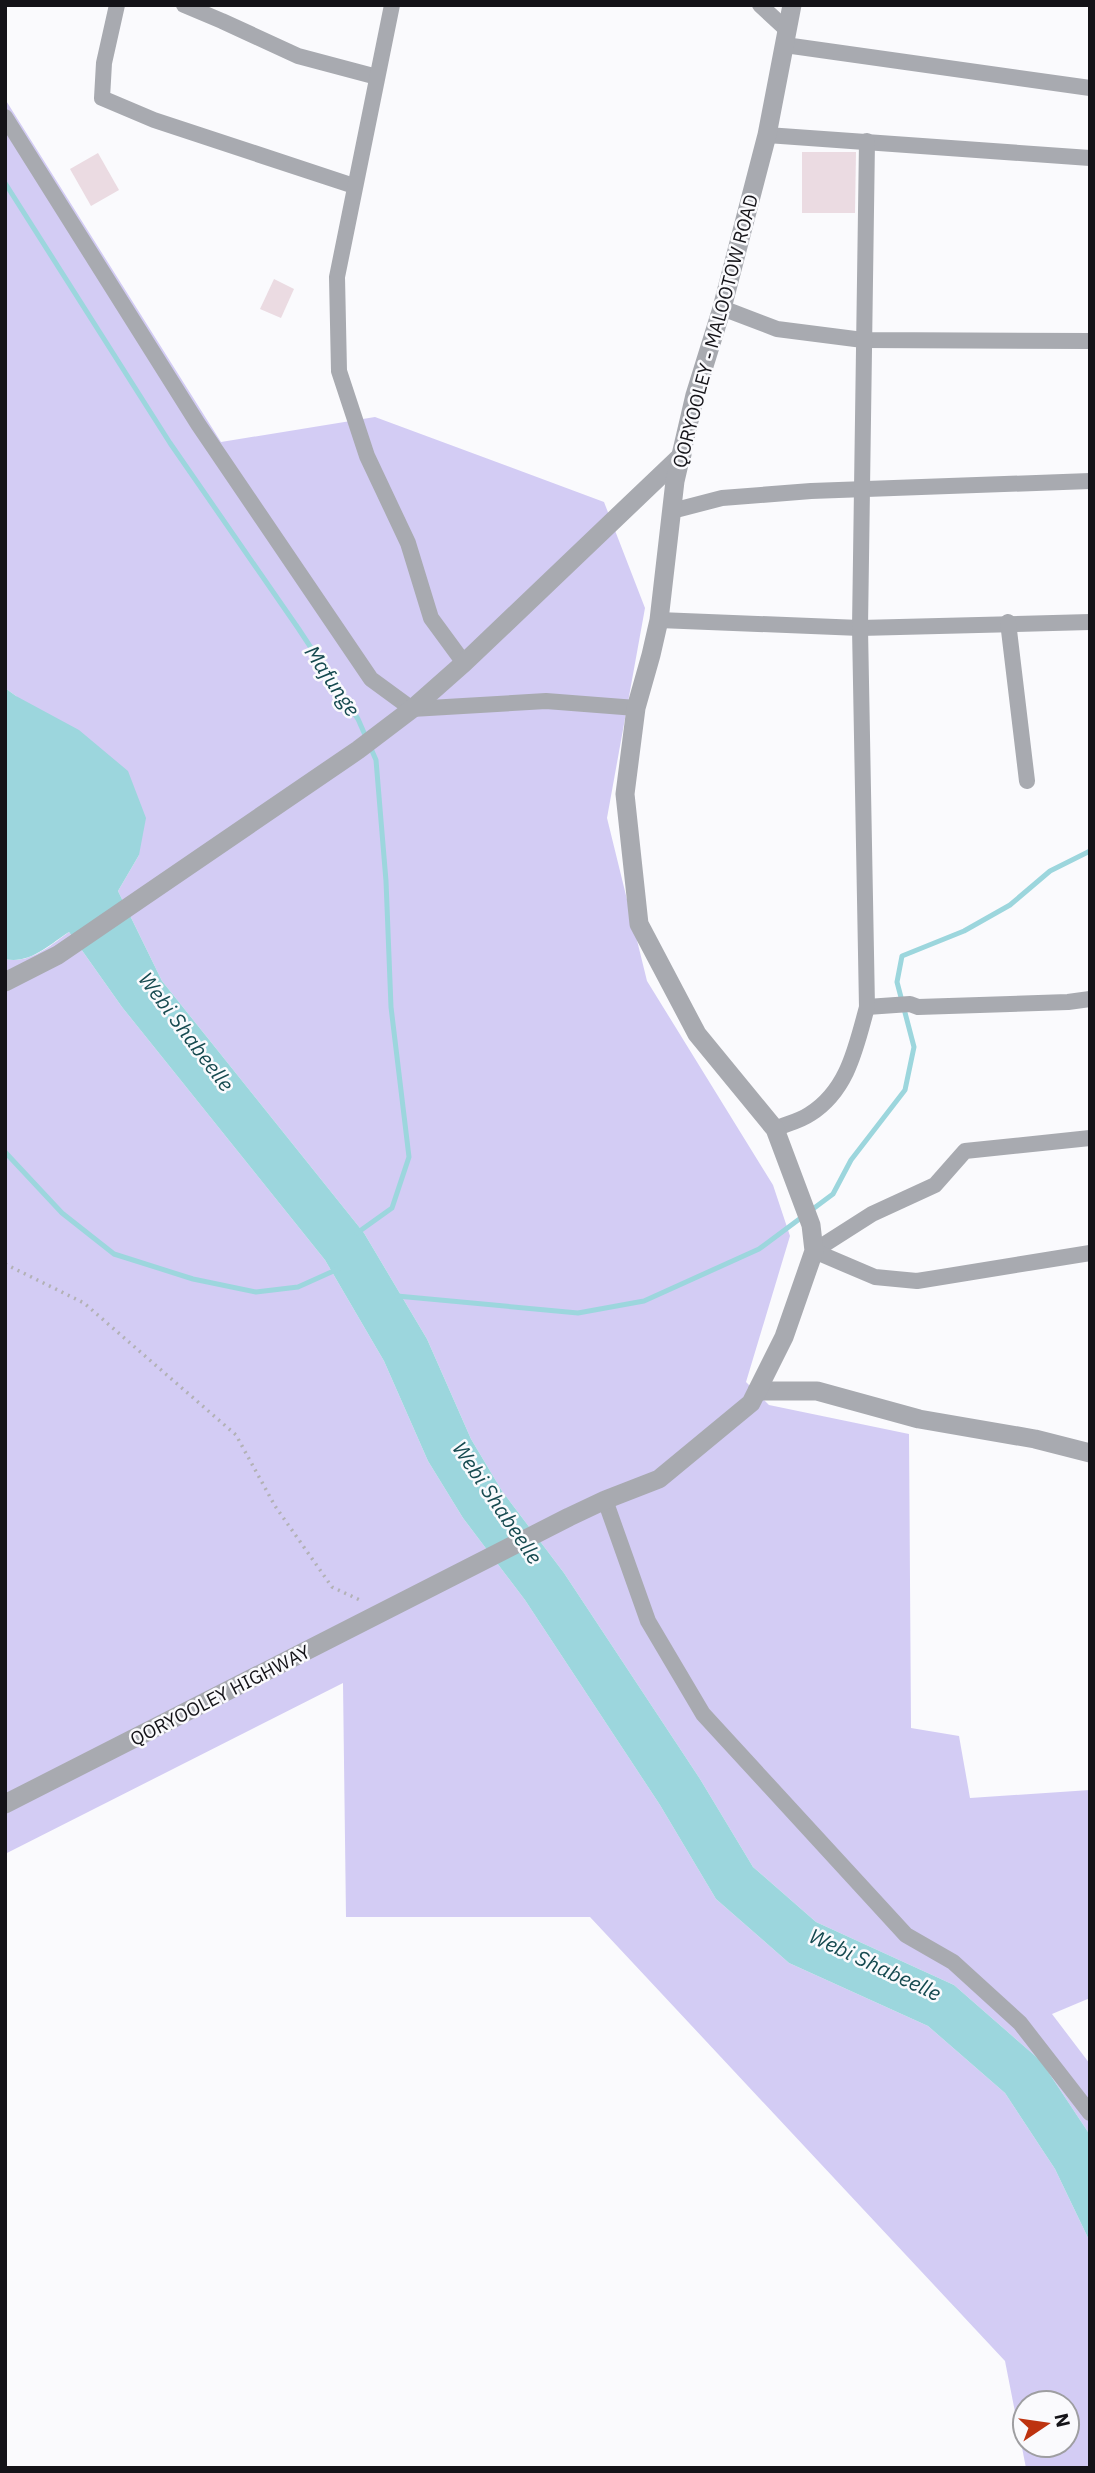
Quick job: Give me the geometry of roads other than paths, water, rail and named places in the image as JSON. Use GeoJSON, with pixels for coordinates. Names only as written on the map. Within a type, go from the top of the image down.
{"type":"FeatureCollection","features":[{"type":"Feature","properties":{"kind":"street"},"geometry":{"type":"LineString","coordinates":[[117,5],[104,63],[103,98],[154,120],[354,186]]}},
{"type":"Feature","properties":{"kind":"street"},"geometry":{"type":"LineString","coordinates":[[184,5],[222,20],[298,57],[377,77]]}},
{"type":"Feature","properties":{"kind":"street"},"geometry":{"type":"LineString","coordinates":[[392,5],[337,276],[340,371],[366,456],[408,543],[431,618],[464,663]]}},
{"type":"Feature","properties":{"kind":"street"},"geometry":{"type":"LineString","coordinates":[[760,5],[786,37],[1090,88]]}},
{"type":"Feature","properties":{"kind":"street","name":"QORYOOLEY - MALOOTOW ROAD"},"geometry":{"type":"LineString","coordinates":[[792,5],[767,135],[722,308],[695,395],[675,481],[659,620],[636,708],[625,794],[639,924],[697,1034],[775,1129],[801,1196],[814,1251]]}},
{"type":"Feature","properties":{"kind":"street"},"geometry":{"type":"LineString","coordinates":[[5,117],[198,424],[371,679],[412,709],[546,701],[636,708]]}},
{"type":"Feature","properties":{"kind":"street"},"geometry":{"type":"LineString","coordinates":[[767,135],[1018,155],[1090,158]]}},
{"type":"Feature","properties":{"kind":"street"},"geometry":{"type":"LineString","coordinates":[[775,1129],[810,1114],[840,1086],[853,1058],[867,1007],[860,628],[867,141]]}},
{"type":"Feature","properties":{"kind":"street"},"geometry":{"type":"LineString","coordinates":[[722,308],[776,329],[863,340],[1090,341]]}},
{"type":"Feature","properties":{"kind":"street"},"geometry":{"type":"LineString","coordinates":[[5,982],[58,955],[389,727],[464,663],[683,454]]}},
{"type":"Feature","properties":{"kind":"street"},"geometry":{"type":"LineString","coordinates":[[672,511],[722,498],[862,488],[1090,481]]}},
{"type":"Feature","properties":{"kind":"street"},"geometry":{"type":"LineString","coordinates":[[659,620],[860,628],[1008,622],[1090,622]]}},
{"type":"Feature","properties":{"kind":"street"},"geometry":{"type":"LineString","coordinates":[[1008,622],[1027,782]]}},
{"type":"Feature","properties":{"kind":"street"},"geometry":{"type":"LineString","coordinates":[[867,1007],[1068,1002],[1090,999]]}},
{"type":"Feature","properties":{"kind":"street"},"geometry":{"type":"LineString","coordinates":[[1090,1138],[965,1151],[935,1185],[872,1214],[814,1251],[784,1337],[751,1403],[659,1479],[605,1500],[648,1621],[703,1714],[906,1935],[953,1962],[1020,2023],[1090,2113]]}},
{"type":"Feature","properties":{"kind":"street"},"geometry":{"type":"LineString","coordinates":[[814,1251],[875,1277],[917,1281],[1090,1253]]}},
{"type":"Feature","properties":{"kind":"street"},"geometry":{"type":"LineString","coordinates":[[757,1391],[817,1391],[919,1419],[1035,1439],[1090,1453]]}},
{"type":"Feature","properties":{"kind":"street","name":"QORYOOLEY HIGHWAY"},"geometry":{"type":"LineString","coordinates":[[5,1804],[605,1500]]}},
{"type":"Feature","properties":{"kind":"water","name":"Webi Shabeelle"},"geometry":{"type":"Polygon","coordinates":[[[5,688],[79,730],[128,771],[146,818],[139,855],[118,891],[162,981],[364,1233],[427,1339],[471,1439],[502,1491],[564,1573],[700,1779],[753,1867],[816,1922],[954,1985],[1041,2061],[1090,2135],[1090,2242],[1055,2169],[1005,2093],[928,2026],[789,1963],[716,1899],[660,1805],[525,1600],[463,1518],[428,1461],[384,1361],[325,1260],[122,1007],[69,932],[31,956],[5,959],[5,688]]]}},
{"type":"Feature","properties":{"kind":"waterway","name":"Mafunge"},"geometry":{"type":"LineString","coordinates":[[5,183],[170,443],[358,719],[376,760],[386,881],[391,1007],[409,1157],[392,1208],[357,1233]]}},
{"type":"Feature","properties":{"kind":"waterway"},"geometry":{"type":"LineString","coordinates":[[397,1296],[578,1313],[644,1301],[759,1249],[833,1194],[851,1160],[905,1090],[914,1047],[897,982],[902,956],[964,931],[1010,905],[1050,871],[1090,851]]}},
{"type":"Feature","properties":{"kind":"waterway"},"geometry":{"type":"LineString","coordinates":[[5,1152],[62,1213],[114,1254],[193,1279],[256,1292],[298,1287],[338,1269]]}}]}
